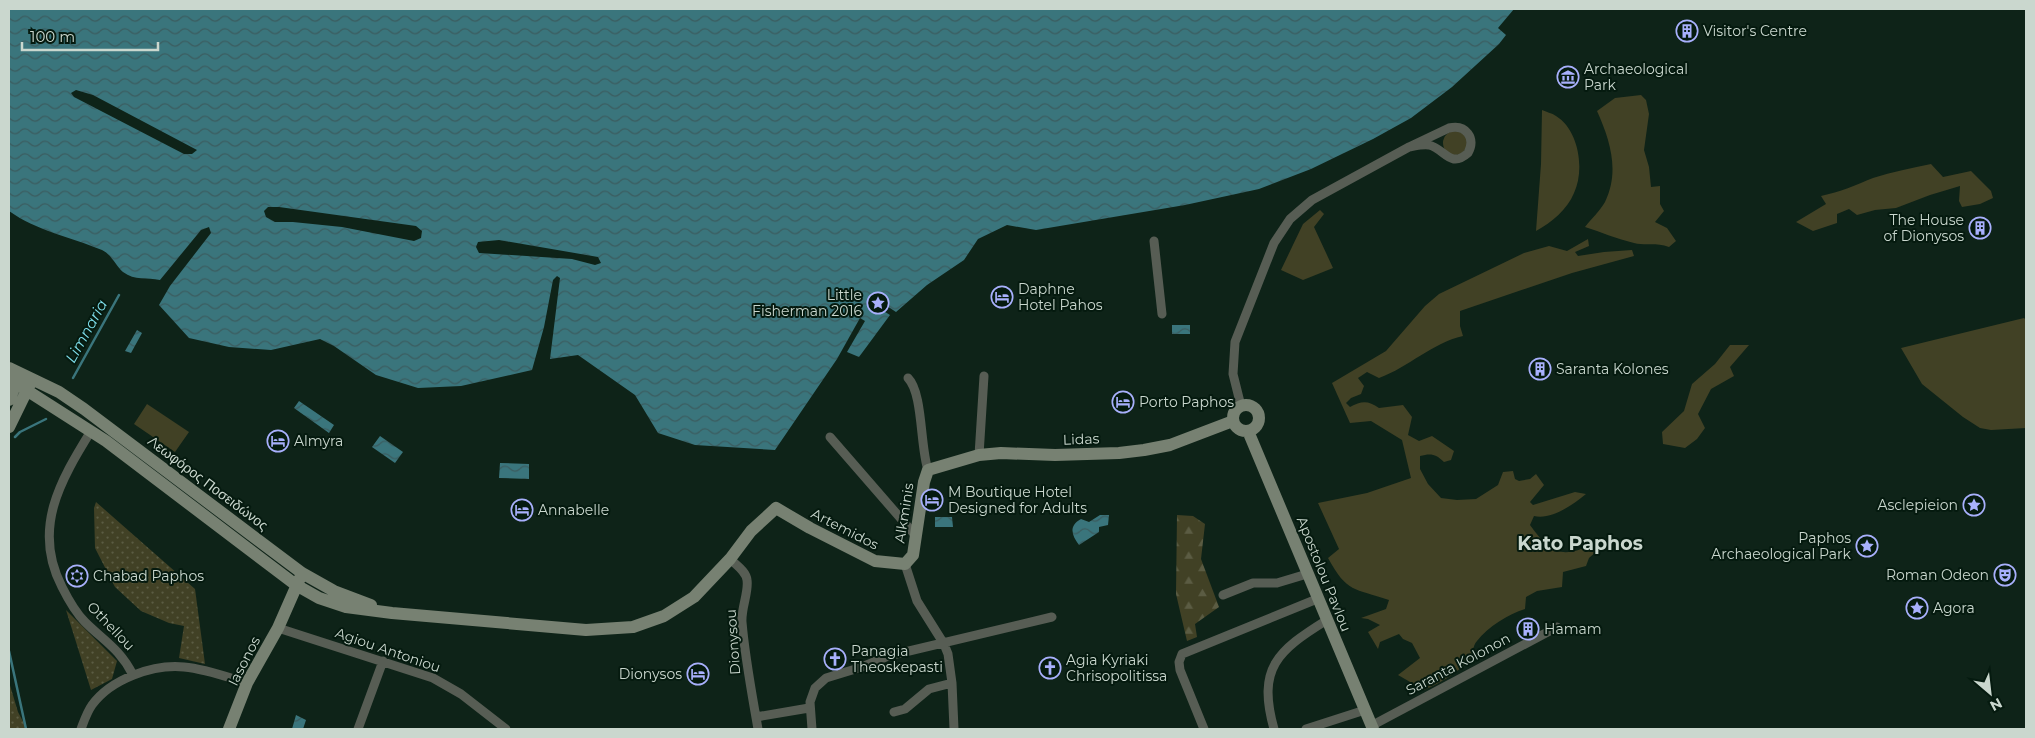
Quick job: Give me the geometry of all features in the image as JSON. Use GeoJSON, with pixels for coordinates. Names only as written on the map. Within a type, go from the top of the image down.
{"type":"FeatureCollection","features":[{"type":"Feature","properties":{"kind":"main road","name":"Λεωφόρος Ποσειδώνος"},"geometry":{"type":"LineString","coordinates":[[9,368],[18,381],[303,581]]}},
{"type":"Feature","properties":{"kind":"main road","name":"Λεωφόρος Ποσειδώνος"},"geometry":{"type":"LineString","coordinates":[[18,381],[33,379],[59,392],[84,409],[303,581],[319,598],[346,607],[392,613],[586,630],[633,626],[664,616],[694,597],[730,559],[751,531],[776,508]]}},
{"type":"Feature","properties":{"kind":"main road"},"geometry":{"type":"LineString","coordinates":[[9,400],[18,381]]}},
{"type":"Feature","properties":{"kind":"main road"},"geometry":{"type":"LineString","coordinates":[[9,427],[18,381]]}},
{"type":"Feature","properties":{"kind":"main road"},"geometry":{"type":"LineString","coordinates":[[1241,406],[1252,406],[1259,414],[1257,425],[1248,431],[1240,430],[1233,421],[1234,413],[1241,406]]}},
{"type":"Feature","properties":{"kind":"main road","name":"Lidas"},"geometry":{"type":"LineString","coordinates":[[928,470],[979,455],[1001,453],[1055,455],[1136,451],[1170,445],[1233,421]]}},
{"type":"Feature","properties":{"kind":"main road","name":"Apostolou Pavlou"},"geometry":{"type":"LineString","coordinates":[[1248,431],[1372,728]]}},
{"type":"Feature","properties":{"kind":"main road","name":"Alkminis"},"geometry":{"type":"LineString","coordinates":[[905,564],[913,554],[924,482],[928,470]]}},
{"type":"Feature","properties":{"kind":"main road","name":"Artemidos"},"geometry":{"type":"LineString","coordinates":[[776,508],[810,528],[875,561],[905,564]]}},
{"type":"Feature","properties":{"kind":"main road","name":"Iasonos"},"geometry":{"type":"LineString","coordinates":[[229,729],[247,683],[303,581]]}},
{"type":"Feature","properties":{"kind":"street"},"geometry":{"type":"LineString","coordinates":[[1241,406],[1233,374],[1235,342],[1274,243],[1290,219],[1312,200],[1409,147],[1452,127],[1464,129],[1470,137],[1471,145],[1468,153],[1459,158],[1451,158],[1427,145],[1409,147]]}},
{"type":"Feature","properties":{"kind":"street"},"geometry":{"type":"LineString","coordinates":[[1442,152],[1439,141],[1445,130]]}},
{"type":"Feature","properties":{"kind":"street"},"geometry":{"type":"LineString","coordinates":[[1154,241],[1162,314]]}},
{"type":"Feature","properties":{"kind":"street"},"geometry":{"type":"LineString","coordinates":[[979,455],[984,376]]}},
{"type":"Feature","properties":{"kind":"street","name":"Alkminis"},"geometry":{"type":"LineString","coordinates":[[908,378],[916,391],[923,457],[928,470]]}},
{"type":"Feature","properties":{"kind":"street","name":"Othellou"},"geometry":{"type":"LineString","coordinates":[[91,431],[63,478],[55,498],[50,518],[49,546],[58,579],[68,599],[84,621],[123,657],[133,675]]}},
{"type":"Feature","properties":{"kind":"street"},"geometry":{"type":"LineString","coordinates":[[830,437],[916,536]]}},
{"type":"Feature","properties":{"kind":"street","name":"Dionysou"},"geometry":{"type":"LineString","coordinates":[[730,559],[741,568],[747,579],[742,608],[742,623],[758,729]]}},
{"type":"Feature","properties":{"kind":"street","name":"Alkminis"},"geometry":{"type":"LineString","coordinates":[[905,564],[917,601],[944,644],[948,654],[952,683],[954,729]]}},
{"type":"Feature","properties":{"kind":"street"},"geometry":{"type":"LineString","coordinates":[[1223,595],[1253,583],[1277,583],[1307,574]]}},
{"type":"Feature","properties":{"kind":"street"},"geometry":{"type":"LineString","coordinates":[[1204,729],[1180,670],[1179,662],[1182,654],[1317,599]]}},
{"type":"Feature","properties":{"kind":"street"},"geometry":{"type":"LineString","coordinates":[[812,729],[810,702],[815,688],[826,678],[862,667],[888,656],[1052,617]]}},
{"type":"Feature","properties":{"kind":"street"},"geometry":{"type":"LineString","coordinates":[[1274,729],[1270,714],[1268,686],[1272,666],[1279,655],[1310,630],[1327,620]]}},
{"type":"Feature","properties":{"kind":"street","name":"Saranta Kolonon"},"geometry":{"type":"LineString","coordinates":[[1372,728],[1557,627]]}},
{"type":"Feature","properties":{"kind":"street","name":"Agiou Antoniou"},"geometry":{"type":"LineString","coordinates":[[278,628],[433,678],[461,694],[506,729]]}},
{"type":"Feature","properties":{"kind":"street"},"geometry":{"type":"LineString","coordinates":[[358,729],[383,661]]}},
{"type":"Feature","properties":{"kind":"street"},"geometry":{"type":"LineString","coordinates":[[81,729],[92,704],[105,692],[133,675],[166,667],[182,666],[197,668],[247,683]]}},
{"type":"Feature","properties":{"kind":"street"},"geometry":{"type":"LineString","coordinates":[[894,712],[906,710],[929,689],[952,683]]}},
{"type":"Feature","properties":{"kind":"street"},"geometry":{"type":"LineString","coordinates":[[756,717],[810,708]]}},
{"type":"Feature","properties":{"kind":"street"},"geometry":{"type":"LineString","coordinates":[[1306,729],[1365,710]]}},
{"type":"Feature","properties":{"kind":"green space"},"geometry":{"type":"Polygon","coordinates":[[[1641,95],[1646,100],[1649,114],[1644,150],[1649,167],[1651,187],[1660,186],[1660,204],[1664,211],[1655,222],[1667,228],[1676,241],[1669,247],[1621,240],[1585,227],[1605,202],[1612,179],[1612,156],[1606,133],[1597,111],[1615,98],[1641,95]]]}},
{"type":"Feature","properties":{"kind":"green space"},"geometry":{"type":"Polygon","coordinates":[[[1542,110],[1553,114],[1564,122],[1570,131],[1578,151],[1579,173],[1574,193],[1567,205],[1553,220],[1536,231],[1541,164],[1542,110]]]}},
{"type":"Feature","properties":{"kind":"green space"},"geometry":{"type":"Polygon","coordinates":[[[1450,131],[1460,131],[1467,138],[1467,148],[1460,155],[1450,155],[1443,148],[1443,138],[1450,131]]]}},
{"type":"Feature","properties":{"kind":"green space"},"geometry":{"type":"Polygon","coordinates":[[[1931,164],[1943,177],[1971,171],[1991,191],[1993,198],[1980,204],[1962,207],[1959,201],[1960,186],[1896,208],[1875,210],[1857,215],[1849,209],[1837,214],[1837,223],[1813,231],[1796,222],[1826,204],[1821,196],[1873,178],[1931,164]]]}},
{"type":"Feature","properties":{"kind":"green space"},"geometry":{"type":"Polygon","coordinates":[[[1320,210],[1324,214],[1314,227],[1333,268],[1303,280],[1281,270],[1303,224],[1320,210]]]}},
{"type":"Feature","properties":{"kind":"green space"},"geometry":{"type":"Polygon","coordinates":[[[1588,239],[1589,246],[1575,252],[1578,256],[1632,250],[1634,256],[1572,273],[1460,311],[1460,326],[1463,336],[1431,349],[1379,378],[1367,372],[1358,378],[1364,386],[1361,394],[1351,398],[1346,403],[1350,407],[1365,402],[1379,408],[1403,405],[1412,417],[1408,435],[1419,441],[1432,436],[1454,451],[1451,460],[1444,462],[1433,455],[1420,456],[1420,469],[1428,484],[1441,498],[1457,500],[1476,499],[1498,485],[1503,472],[1513,471],[1515,479],[1519,481],[1530,479],[1536,474],[1544,485],[1530,502],[1533,505],[1575,492],[1586,494],[1575,503],[1554,514],[1541,517],[1534,516],[1530,525],[1544,542],[1558,551],[1573,551],[1594,543],[1598,550],[1589,558],[1586,566],[1563,572],[1562,587],[1537,591],[1526,597],[1525,609],[1505,618],[1487,631],[1475,643],[1471,657],[1460,669],[1424,690],[1398,675],[1420,658],[1412,643],[1403,639],[1399,634],[1380,642],[1378,649],[1368,632],[1380,625],[1361,618],[1386,609],[1389,600],[1359,591],[1346,584],[1328,558],[1339,549],[1318,503],[1367,493],[1411,478],[1402,440],[1371,421],[1350,423],[1332,383],[1386,351],[1425,306],[1439,294],[1524,253],[1549,246],[1567,251],[1588,239]]]}},
{"type":"Feature","properties":{"kind":"green space"},"geometry":{"type":"Polygon","coordinates":[[[2024,318],[2026,320],[2026,428],[1991,430],[1980,428],[1963,417],[1922,384],[1901,348],[2024,318]]]}},
{"type":"Feature","properties":{"kind":"green space"},"geometry":{"type":"Polygon","coordinates":[[[1730,345],[1749,345],[1730,367],[1734,376],[1711,389],[1698,414],[1705,428],[1697,439],[1685,448],[1663,444],[1662,432],[1684,411],[1692,384],[1715,364],[1730,345]]]}},
{"type":"Feature","properties":{"kind":"green space"},"geometry":{"type":"Polygon","coordinates":[[[147,404],[189,432],[175,452],[134,424],[147,404]]]}},
{"type":"Feature","properties":{"kind":"green space"},"geometry":{"type":"Polygon","coordinates":[[[96,502],[195,589],[205,664],[179,658],[184,626],[169,623],[141,611],[115,587],[95,548],[94,508],[96,502]]]}},
{"type":"Feature","properties":{"kind":"green space"},"geometry":{"type":"Polygon","coordinates":[[[1177,515],[1193,516],[1205,524],[1201,559],[1219,607],[1195,624],[1197,637],[1187,641],[1176,594],[1177,515]]]}},
{"type":"Feature","properties":{"kind":"green space"},"geometry":{"type":"Polygon","coordinates":[[[66,610],[117,661],[112,679],[91,690],[66,610]]]}},
{"type":"Feature","properties":{"kind":"green space"},"geometry":{"type":"Polygon","coordinates":[[[9,682],[18,712],[27,729],[9,729],[9,682]]]}},
{"type":"Feature","properties":{"kind":"water"},"geometry":{"type":"Polygon","coordinates":[[[9,9],[1514,9],[1498,28],[1506,35],[1499,44],[1452,87],[1411,118],[1311,169],[1259,189],[1185,205],[1036,230],[1007,225],[978,239],[964,260],[927,285],[896,312],[878,300],[874,305],[890,315],[859,357],[847,352],[865,321],[860,318],[837,359],[775,450],[695,445],[658,433],[635,395],[578,355],[550,359],[560,278],[557,276],[553,280],[544,327],[532,370],[461,386],[418,388],[376,375],[334,346],[320,339],[271,350],[229,347],[189,338],[159,305],[170,286],[211,233],[209,227],[201,230],[160,280],[137,278],[128,275],[102,250],[31,224],[9,211],[9,9]]]}},
{"type":"Feature","properties":{"kind":"water"},"geometry":{"type":"Polygon","coordinates":[[[1172,325],[1190,325],[1190,334],[1172,334],[1172,325]]]}},
{"type":"Feature","properties":{"kind":"water"},"geometry":{"type":"Polygon","coordinates":[[[137,330],[142,333],[131,353],[125,351],[137,330]]]}},
{"type":"Feature","properties":{"kind":"water"},"geometry":{"type":"Polygon","coordinates":[[[299,401],[334,425],[329,433],[294,408],[299,401]]]}},
{"type":"Feature","properties":{"kind":"water"},"geometry":{"type":"Polygon","coordinates":[[[380,436],[403,452],[395,463],[372,447],[380,436]]]}},
{"type":"Feature","properties":{"kind":"water"},"geometry":{"type":"Polygon","coordinates":[[[500,463],[529,464],[529,479],[499,478],[500,463]]]}},
{"type":"Feature","properties":{"kind":"water"},"geometry":{"type":"Polygon","coordinates":[[[1100,515],[1109,515],[1108,525],[1099,527],[1099,532],[1079,545],[1072,531],[1074,525],[1081,519],[1089,522],[1100,515]]]}},
{"type":"Feature","properties":{"kind":"water"},"geometry":{"type":"Polygon","coordinates":[[[935,517],[952,517],[953,527],[935,527],[935,517]]]}},
{"type":"Feature","properties":{"kind":"water"},"geometry":{"type":"Polygon","coordinates":[[[296,715],[306,720],[303,729],[292,729],[296,715]]]}},
{"type":"Feature","properties":{"kind":"pier"},"geometry":{"type":"Polygon","coordinates":[[[76,90],[93,95],[197,150],[192,154],[184,154],[74,97],[71,93],[76,90]]]}},
{"type":"Feature","properties":{"kind":"pier"},"geometry":{"type":"Polygon","coordinates":[[[268,207],[416,226],[422,231],[421,238],[414,241],[342,227],[275,222],[266,217],[264,211],[268,207]]]}},
{"type":"Feature","properties":{"kind":"pier"},"geometry":{"type":"Polygon","coordinates":[[[499,240],[598,257],[601,263],[595,265],[572,259],[479,253],[476,247],[478,242],[499,240]]]}},
{"type":"Feature","properties":{"kind":"waterway","name":"Limnaria"},"geometry":{"type":"LineString","coordinates":[[73,378],[119,295]]}},
{"type":"Feature","properties":{"kind":"waterway","name":"Limnaria"},"geometry":{"type":"LineString","coordinates":[[15,437],[20,432],[46,419]]}},
{"type":"Feature","properties":{"kind":"waterway","name":"Limnaria"},"geometry":{"type":"LineString","coordinates":[[9,651],[26,729]]}},
{"type":"Feature","properties":{"kind":"place","name":"Visitor's Centre"},"geometry":{"type":"Point","coordinates":[1687,31]}},
{"type":"Feature","properties":{"kind":"place","name":"Archaeological Park"},"geometry":{"type":"Point","coordinates":[1568,77]}},
{"type":"Feature","properties":{"kind":"place","name":"The House of Dionysos"},"geometry":{"type":"Point","coordinates":[1980,228]}},
{"type":"Feature","properties":{"kind":"place","name":"Daphne Hotel Pahos"},"geometry":{"type":"Point","coordinates":[1002,297]}},
{"type":"Feature","properties":{"kind":"place","name":"Little Fisherman 2016"},"geometry":{"type":"Point","coordinates":[878,303]}},
{"type":"Feature","properties":{"kind":"place","name":"Saranta Kolones"},"geometry":{"type":"Point","coordinates":[1540,369]}},
{"type":"Feature","properties":{"kind":"place","name":"Porto Paphos"},"geometry":{"type":"Point","coordinates":[1123,402]}},
{"type":"Feature","properties":{"kind":"place","name":"Almyra"},"geometry":{"type":"Point","coordinates":[278,441]}},
{"type":"Feature","properties":{"kind":"place","name":"M Boutique Hotel Designed for Adults"},"geometry":{"type":"Point","coordinates":[932,500]}},
{"type":"Feature","properties":{"kind":"place","name":"Asclepieion"},"geometry":{"type":"Point","coordinates":[1974,505]}},
{"type":"Feature","properties":{"kind":"place","name":"Annabelle"},"geometry":{"type":"Point","coordinates":[522,510]}},
{"type":"Feature","properties":{"kind":"place","name":"Paphos Archaeological Park"},"geometry":{"type":"Point","coordinates":[1867,546]}},
{"type":"Feature","properties":{"kind":"place","name":"Roman Odeon"},"geometry":{"type":"Point","coordinates":[2005,575]}},
{"type":"Feature","properties":{"kind":"place","name":"Chabad Paphos"},"geometry":{"type":"Point","coordinates":[77,576]}},
{"type":"Feature","properties":{"kind":"place","name":"Agora"},"geometry":{"type":"Point","coordinates":[1917,608]}},
{"type":"Feature","properties":{"kind":"place","name":"Hamam"},"geometry":{"type":"Point","coordinates":[1528,629]}},
{"type":"Feature","properties":{"kind":"place","name":"Panagia Theoskepasti"},"geometry":{"type":"Point","coordinates":[835,659]}},
{"type":"Feature","properties":{"kind":"place","name":"Agia Kyriaki Chrisopolitissa"},"geometry":{"type":"Point","coordinates":[1050,668]}},
{"type":"Feature","properties":{"kind":"place","name":"Dionysos"},"geometry":{"type":"Point","coordinates":[698,674]}},
{"type":"Feature","properties":{"kind":"district","name":"Kato Paphos"},"geometry":{"type":"Point","coordinates":[1580,543]}}]}
